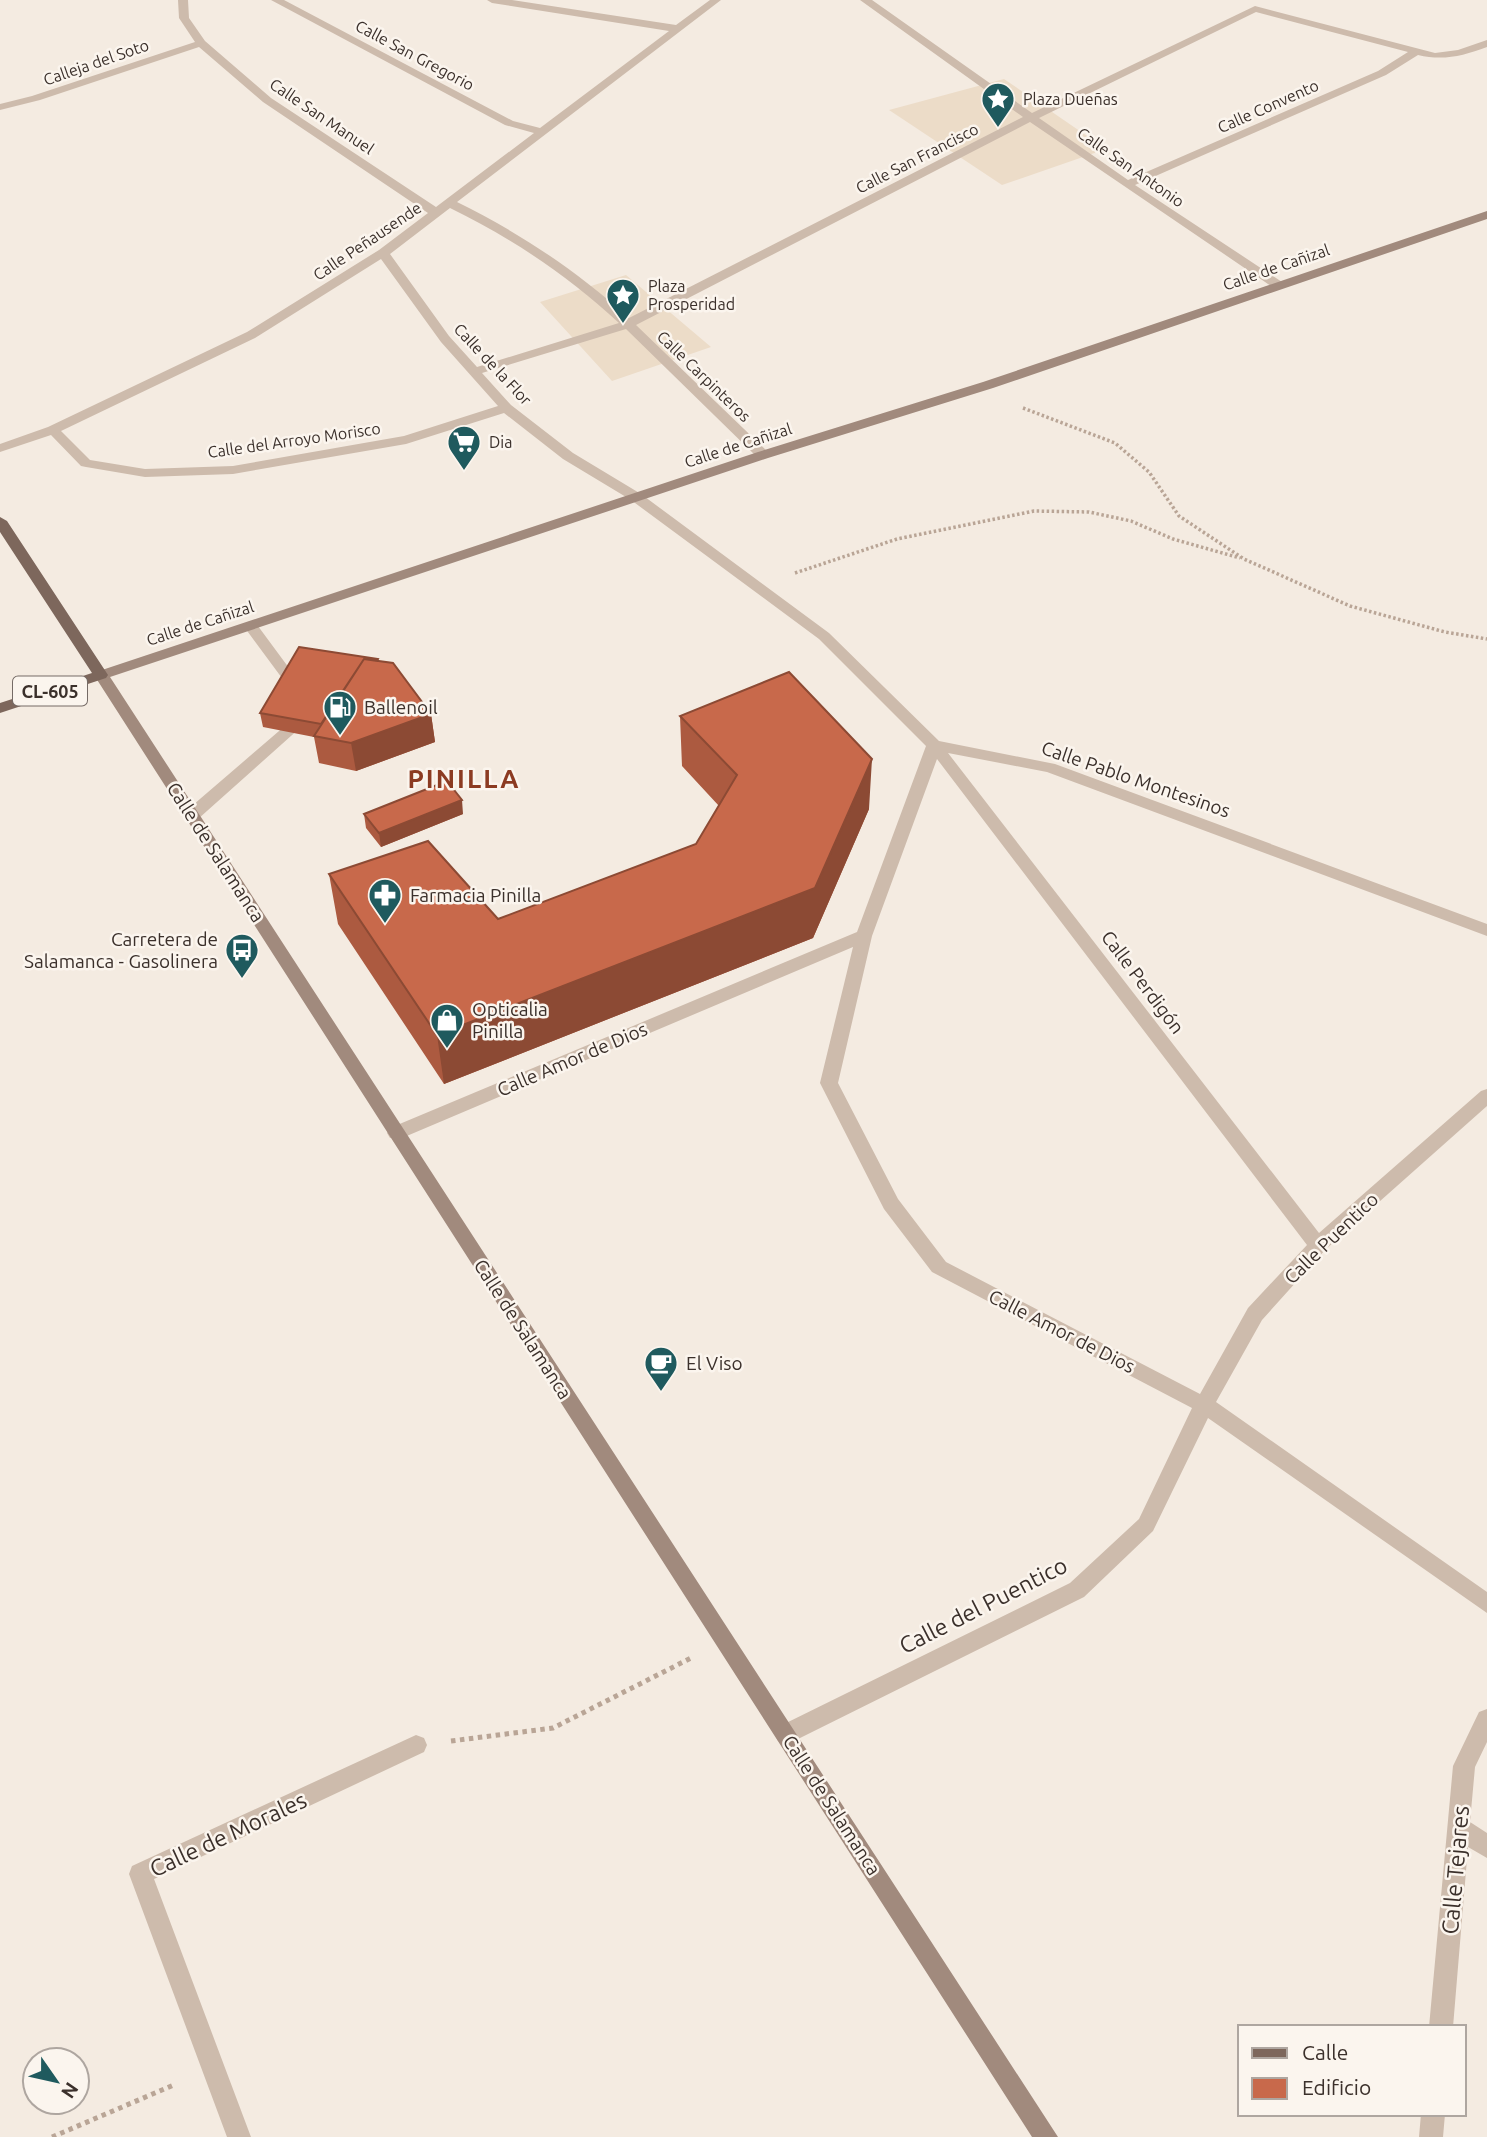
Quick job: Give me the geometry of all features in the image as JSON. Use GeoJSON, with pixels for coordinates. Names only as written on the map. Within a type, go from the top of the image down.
{"type":"FeatureCollection","features":[{"type":"Feature","properties":{"kind":"main road","name":"Calle de Cañizal"},"geometry":{"type":"LineString","coordinates":[[0,708],[763,455],[988,385],[1487,215]]}},
{"type":"Feature","properties":{"kind":"main road","name":"Calle de Salamanca"},"geometry":{"type":"LineString","coordinates":[[0,521],[1046,2137]]}},
{"type":"Feature","properties":{"kind":"street","name":"Calle San Manuel"},"geometry":{"type":"LineString","coordinates":[[183,0],[184,18],[201,43],[267,100],[436,213]]}},
{"type":"Feature","properties":{"kind":"street","name":"Calle San Gregorio"},"geometry":{"type":"LineString","coordinates":[[276,0],[509,122],[542,132]]}},
{"type":"Feature","properties":{"kind":"street"},"geometry":{"type":"LineString","coordinates":[[492,0],[679,29]]}},
{"type":"Feature","properties":{"kind":"street","name":"Calle Peñausende"},"geometry":{"type":"LineString","coordinates":[[0,449],[53,430],[251,335],[383,253],[716,0]]}},
{"type":"Feature","properties":{"kind":"street","name":"Calle San Antonio"},"geometry":{"type":"LineString","coordinates":[[866,0],[1127,185],[1278,285]]}},
{"type":"Feature","properties":{"kind":"street","name":"Calle San Francisco"},"geometry":{"type":"LineString","coordinates":[[474,372],[628,324],[1031,117],[1255,9],[1435,56],[1460,53],[1487,43]]}},
{"type":"Feature","properties":{"kind":"street","name":"Calleja del Soto"},"geometry":{"type":"LineString","coordinates":[[0,107],[36,98],[201,43]]}},
{"type":"Feature","properties":{"kind":"street","name":"Calle Convento"},"geometry":{"type":"LineString","coordinates":[[1127,185],[1382,73],[1418,50]]}},
{"type":"Feature","properties":{"kind":"street","name":"Calle Carpinteros"},"geometry":{"type":"LineString","coordinates":[[449,203],[489,220],[587,288],[628,324],[763,455]]}},
{"type":"Feature","properties":{"kind":"street","name":"Calle de la Flor"},"geometry":{"type":"LineString","coordinates":[[383,253],[445,339],[506,408],[568,456],[636,497]]}},
{"type":"Feature","properties":{"kind":"street","name":"Calle del Arroyo Morisco"},"geometry":{"type":"LineString","coordinates":[[53,430],[86,463],[145,473],[233,470],[406,440],[506,408]]}},
{"type":"Feature","properties":{"kind":"street"},"geometry":{"type":"LineString","coordinates":[[636,497],[824,636],[934,744]]}},
{"type":"Feature","properties":{"kind":"street"},"geometry":{"type":"LineString","coordinates":[[192,815],[313,710],[250,625]]}},
{"type":"Feature","properties":{"kind":"street","name":"Calle Pablo Montesinos"},"geometry":{"type":"LineString","coordinates":[[934,744],[1050,768],[1487,930]]}},
{"type":"Feature","properties":{"kind":"street","name":"Calle Amor de Dios"},"geometry":{"type":"LineString","coordinates":[[934,744],[864,936],[829,1083],[891,1204],[939,1267],[1204,1405],[1487,1604]]}},
{"type":"Feature","properties":{"kind":"street","name":"Calle Perdigón"},"geometry":{"type":"LineString","coordinates":[[934,744],[1318,1245]]}},
{"type":"Feature","properties":{"kind":"street","name":"Calle Amor de Dios"},"geometry":{"type":"LineString","coordinates":[[396,1133],[864,936]]}},
{"type":"Feature","properties":{"kind":"street","name":"Calle Puentico"},"geometry":{"type":"LineString","coordinates":[[1204,1405],[1255,1314],[1318,1245],[1487,1096]]}},
{"type":"Feature","properties":{"kind":"street","name":"Calle del Puentico"},"geometry":{"type":"LineString","coordinates":[[786,1734],[1077,1590],[1146,1525],[1204,1405]]}},
{"type":"Feature","properties":{"kind":"street","name":"Calle Tejares"},"geometry":{"type":"LineString","coordinates":[[1441,2025],[1464,1766],[1487,1719]]}},
{"type":"Feature","properties":{"kind":"street","name":"Calle de Morales"},"geometry":{"type":"LineString","coordinates":[[239,2137],[141,1874],[416,1745]]}},
{"type":"Feature","properties":{"kind":"street"},"geometry":{"type":"LineString","coordinates":[[1459,1827],[1487,1847]]}},
{"type":"Feature","properties":{"kind":"street"},"geometry":{"type":"LineString","coordinates":[[1431,2137],[1433,2116]]}},
{"type":"Feature","properties":{"kind":"path"},"geometry":{"type":"LineString","coordinates":[[988,385],[1027,410],[1115,443],[1149,472],[1179,516],[1244,559]]}},
{"type":"Feature","properties":{"kind":"path"},"geometry":{"type":"LineString","coordinates":[[756,586],[897,539],[1034,511],[1089,512],[1131,521],[1173,539],[1244,559],[1350,606],[1445,632],[1487,639]]}},
{"type":"Feature","properties":{"kind":"path"},"geometry":{"type":"LineString","coordinates":[[416,1745],[553,1728],[726,1641]]}},
{"type":"Feature","properties":{"kind":"path"},"geometry":{"type":"LineString","coordinates":[[52,2137],[213,2068]]}},
{"type":"Feature","properties":{"kind":"shaded area","name":"Plaza Dueñas"},"geometry":{"type":"Polygon","coordinates":[[[1004,79],[1106,149],[1002,185],[889,110],[1004,79]]]}},
{"type":"Feature","properties":{"kind":"shaded area","name":"Plaza Prosperidad"},"geometry":{"type":"Polygon","coordinates":[[[626,275],[711,347],[612,381],[540,302],[626,275]]]}},
{"type":"Feature","properties":{"kind":"building"},"geometry":{"type":"Polygon","coordinates":[[[299,647],[378,659],[364,659],[321,724],[260,713],[299,647]]]}},
{"type":"Feature","properties":{"kind":"building"},"geometry":{"type":"Polygon","coordinates":[[[364,659],[393,663],[431,714],[351,743],[314,736],[364,659]]]}},
{"type":"Feature","properties":{"kind":"building"},"geometry":{"type":"Polygon","coordinates":[[[789,672],[872,759],[815,888],[437,1035],[329,874],[428,841],[498,919],[696,844],[737,775],[680,716],[789,672]]]}},
{"type":"Feature","properties":{"kind":"building"},"geometry":{"type":"Polygon","coordinates":[[[447,781],[462,800],[379,833],[364,814],[447,781]]]}},
{"type":"Feature","properties":{"kind":"place","name":"Plaza Dueñas"},"geometry":{"type":"Point","coordinates":[998,129]}},
{"type":"Feature","properties":{"kind":"place","name":"Plaza Prosperidad"},"geometry":{"type":"Point","coordinates":[623,325]}},
{"type":"Feature","properties":{"kind":"place","name":"Dia"},"geometry":{"type":"Point","coordinates":[464,472]}},
{"type":"Feature","properties":{"kind":"place","name":"Ballenoil"},"geometry":{"type":"Point","coordinates":[340,737]}},
{"type":"Feature","properties":{"kind":"place","name":"Farmacia Pinilla"},"geometry":{"type":"Point","coordinates":[385,925]}},
{"type":"Feature","properties":{"kind":"place","name":"Carretera de Salamanca - Gasolinera"},"geometry":{"type":"Point","coordinates":[242,980]}},
{"type":"Feature","properties":{"kind":"place","name":"Opticalia Pinilla"},"geometry":{"type":"Point","coordinates":[447,1050]}},
{"type":"Feature","properties":{"kind":"place","name":"El Viso"},"geometry":{"type":"Point","coordinates":[661,1393]}},
{"type":"Feature","properties":{"kind":"district","name":"PINILLA"},"geometry":{"type":"Point","coordinates":[464,778]}}]}
